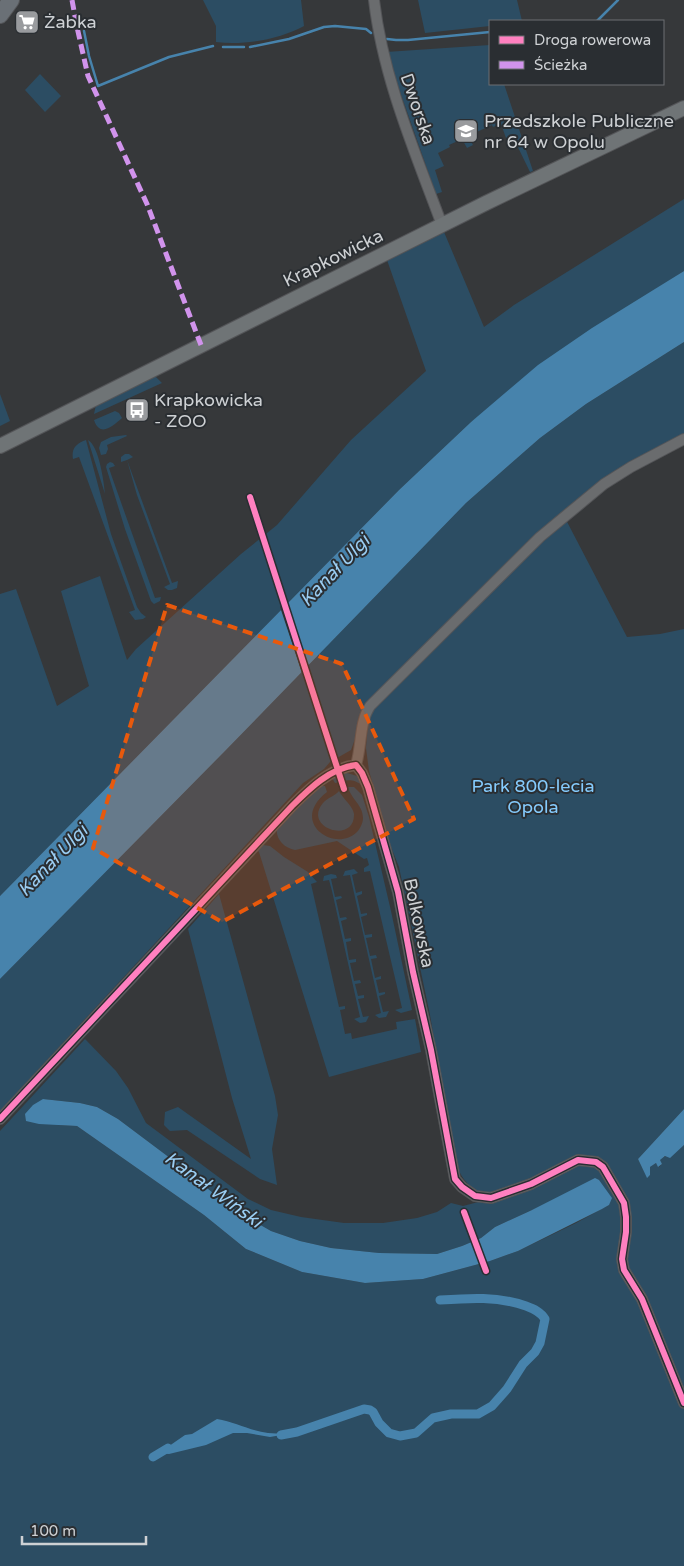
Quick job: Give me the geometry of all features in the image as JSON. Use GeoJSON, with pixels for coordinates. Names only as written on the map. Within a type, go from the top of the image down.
{"type":"FeatureCollection","features":[{"type":"Feature","properties":{"kind":"main road"},"geometry":{"type":"LineString","coordinates":[[0,15],[11,0]]}},
{"type":"Feature","properties":{"kind":"street","name":"Dworska"},"geometry":{"type":"LineString","coordinates":[[374,0],[380,42],[392,86],[442,225]]}},
{"type":"Feature","properties":{"kind":"street","name":"Krapkowicka"},"geometry":{"type":"LineString","coordinates":[[0,446],[442,225],[684,108]]}},
{"type":"Feature","properties":{"kind":"street"},"geometry":{"type":"LineString","coordinates":[[0,1120],[265,834],[311,787],[346,766],[356,765],[360,752],[363,720],[370,706],[494,582],[540,537],[604,484],[630,467],[684,439]]}},
{"type":"Feature","properties":{"kind":"street","name":"Bolkowska"},"geometry":{"type":"LineString","coordinates":[[356,765],[368,787],[398,892],[413,972],[431,1050],[455,1179],[462,1187],[475,1196],[491,1198],[531,1184],[578,1160],[596,1162],[602,1167],[624,1203],[626,1216],[622,1259],[624,1270],[642,1300],[684,1403]]}},
{"type":"Feature","properties":{"kind":"highlighted area"},"geometry":{"type":"Polygon","coordinates":[[[167,605],[342,664],[414,819],[222,922],[93,848],[167,605]]]}},
{"type":"Feature","properties":{"kind":"green space"},"geometry":{"type":"Polygon","coordinates":[[[203,0],[301,0],[304,26],[284,35],[262,40],[238,43],[216,42],[216,26],[203,0]]]}},
{"type":"Feature","properties":{"kind":"green space"},"geometry":{"type":"Polygon","coordinates":[[[418,0],[517,0],[522,20],[489,20],[489,26],[425,33],[418,0]]]}},
{"type":"Feature","properties":{"kind":"green space","name":"Przedszkole Publiczne nr 64 w Opolu"},"geometry":{"type":"Polygon","coordinates":[[[489,45],[489,85],[504,85],[533,171],[530,172],[512,135],[506,138],[501,124],[493,127],[492,125],[468,136],[473,145],[467,148],[462,139],[438,153],[444,166],[435,170],[442,192],[436,194],[386,52],[489,45]]]}},
{"type":"Feature","properties":{"kind":"green space"},"geometry":{"type":"Polygon","coordinates":[[[40,74],[61,96],[45,112],[25,90],[40,74]]]}},
{"type":"Feature","properties":{"kind":"green space"},"geometry":{"type":"Polygon","coordinates":[[[684,199],[684,271],[471,422],[399,490],[0,896],[0,594],[16,589],[57,706],[89,686],[61,591],[100,576],[127,660],[136,649],[241,554],[277,525],[351,440],[426,371],[387,260],[444,232],[484,327],[514,305],[684,199]]]}},
{"type":"Feature","properties":{"kind":"green space","name":"Park 800-lecia Opola"},"geometry":{"type":"Polygon","coordinates":[[[684,342],[684,439],[658,452],[564,516],[627,637],[660,634],[684,629],[684,1109],[638,1159],[647,1177],[650,1175],[650,1167],[656,1163],[659,1167],[662,1164],[659,1160],[684,1145],[684,1566],[0,1566],[0,1131],[85,1039],[116,1071],[128,1088],[146,1123],[248,1199],[271,1210],[301,1217],[344,1223],[383,1223],[417,1218],[437,1212],[451,1203],[463,1206],[482,1201],[482,1194],[472,1188],[466,1181],[455,1162],[430,1015],[399,867],[391,847],[369,771],[366,748],[368,721],[365,713],[359,716],[351,750],[330,762],[324,769],[303,783],[0,1111],[0,979],[466,503],[540,438],[586,404],[684,342]],[[43,1099],[58,1125],[77,1126],[204,1215],[246,1249],[302,1272],[365,1283],[423,1279],[490,1261],[518,1251],[609,1205],[532,1210],[495,1227],[481,1238],[437,1254],[378,1253],[331,1248],[300,1241],[271,1231],[230,1207],[178,1164],[118,1119],[97,1107],[43,1099]]]}},
{"type":"Feature","properties":{"kind":"green space"},"geometry":{"type":"Polygon","coordinates":[[[155,376],[162,383],[94,414],[96,405],[155,376]]]}},
{"type":"Feature","properties":{"kind":"green space"},"geometry":{"type":"Polygon","coordinates":[[[0,394],[10,421],[0,426],[0,394]]]}},
{"type":"Feature","properties":{"kind":"green space"},"geometry":{"type":"Polygon","coordinates":[[[115,411],[122,418],[107,429],[100,428],[94,420],[115,411]]]}},
{"type":"Feature","properties":{"kind":"green space"},"geometry":{"type":"Polygon","coordinates":[[[126,435],[107,445],[106,454],[101,455],[99,448],[101,442],[111,437],[126,435]]]}},
{"type":"Feature","properties":{"kind":"green space"},"geometry":{"type":"Polygon","coordinates":[[[86,440],[111,534],[137,607],[146,617],[143,619],[135,620],[129,612],[135,610],[79,457],[73,459],[75,446],[86,440]]]}},
{"type":"Feature","properties":{"kind":"green space"},"geometry":{"type":"Polygon","coordinates":[[[88,440],[98,457],[105,494],[88,440]]]}},
{"type":"Feature","properties":{"kind":"green space"},"geometry":{"type":"Polygon","coordinates":[[[125,454],[133,457],[121,462],[121,457],[125,454]]]}},
{"type":"Feature","properties":{"kind":"green space"},"geometry":{"type":"Polygon","coordinates":[[[127,460],[172,583],[178,581],[177,588],[172,590],[164,587],[170,584],[137,495],[127,460]]]}},
{"type":"Feature","properties":{"kind":"green space"},"geometry":{"type":"Polygon","coordinates":[[[110,462],[115,466],[109,468],[155,598],[161,597],[160,601],[154,604],[151,601],[125,529],[106,467],[110,462]]]}},
{"type":"Feature","properties":{"kind":"green space"},"geometry":{"type":"Polygon","coordinates":[[[344,772],[357,776],[361,779],[362,785],[351,780],[335,783],[332,778],[344,772]]]}},
{"type":"Feature","properties":{"kind":"green space"},"geometry":{"type":"Polygon","coordinates":[[[319,786],[325,786],[327,792],[316,803],[312,814],[314,824],[319,832],[328,837],[348,838],[357,832],[362,822],[362,813],[348,787],[354,787],[362,795],[391,911],[412,1010],[401,1013],[395,1010],[402,1008],[370,871],[364,872],[364,868],[369,865],[367,858],[364,859],[337,841],[295,850],[284,845],[277,835],[277,827],[319,786]]]}},
{"type":"Feature","properties":{"kind":"green space"},"geometry":{"type":"Polygon","coordinates":[[[339,791],[352,808],[354,814],[352,823],[347,829],[339,831],[324,826],[319,820],[318,812],[325,801],[339,791]]]}},
{"type":"Feature","properties":{"kind":"green space"},"geometry":{"type":"Polygon","coordinates":[[[263,845],[270,846],[308,872],[317,882],[311,884],[339,1007],[345,1006],[345,1009],[340,1010],[345,1034],[351,1033],[352,1039],[397,1029],[396,1022],[415,1019],[421,1052],[329,1077],[259,852],[256,849],[263,845]]]}},
{"type":"Feature","properties":{"kind":"green space"},"geometry":{"type":"Polygon","coordinates":[[[354,869],[358,873],[352,875],[356,893],[362,891],[362,894],[357,896],[361,914],[367,913],[367,915],[361,917],[365,935],[372,934],[372,937],[366,938],[370,956],[376,955],[377,958],[371,959],[375,978],[381,976],[381,979],[376,980],[379,993],[385,992],[385,994],[379,996],[383,1012],[389,1011],[386,1017],[379,1018],[375,1015],[381,1013],[350,875],[343,876],[345,871],[354,869]]]}},
{"type":"Feature","properties":{"kind":"green space"},"geometry":{"type":"Polygon","coordinates":[[[336,875],[337,878],[331,879],[335,897],[341,896],[342,898],[336,900],[340,918],[346,917],[347,919],[341,921],[345,939],[351,938],[351,941],[346,942],[349,960],[356,959],[356,962],[350,963],[354,981],[360,980],[361,983],[355,984],[358,996],[364,995],[364,998],[358,999],[363,1017],[369,1016],[366,1022],[360,1023],[354,1019],[360,1017],[332,891],[329,880],[323,881],[324,876],[336,875]]]}},
{"type":"Feature","properties":{"kind":"green space"},"geometry":{"type":"Polygon","coordinates":[[[219,894],[275,1096],[278,1115],[272,1149],[277,1185],[260,1179],[187,1130],[170,1131],[164,1125],[165,1112],[178,1107],[251,1159],[232,1098],[188,929],[219,894]]]}},
{"type":"Feature","properties":{"kind":"water","name":"Kanał Ulgi"},"geometry":{"type":"Polygon","coordinates":[[[684,271],[684,342],[586,404],[540,438],[466,503],[0,979],[0,896],[399,490],[471,422],[538,365],[592,328],[684,271]]]}},
{"type":"Feature","properties":{"kind":"water"},"geometry":{"type":"Polygon","coordinates":[[[43,1099],[97,1107],[118,1119],[178,1164],[230,1207],[271,1231],[300,1241],[331,1248],[379,1253],[437,1254],[481,1238],[495,1227],[595,1178],[599,1180],[612,1198],[609,1205],[602,1209],[518,1251],[490,1261],[423,1279],[365,1283],[302,1272],[246,1249],[204,1215],[77,1126],[39,1124],[26,1121],[25,1114],[33,1105],[43,1099]]]}},
{"type":"Feature","properties":{"kind":"water"},"geometry":{"type":"Polygon","coordinates":[[[684,1109],[684,1145],[670,1158],[665,1156],[660,1160],[662,1164],[658,1167],[656,1163],[650,1167],[650,1175],[647,1178],[638,1159],[684,1109]]]}},
{"type":"Feature","properties":{"kind":"water"},"geometry":{"type":"Polygon","coordinates":[[[217,1419],[262,1432],[293,1433],[270,1437],[247,1433],[233,1433],[206,1445],[169,1454],[159,1453],[185,1435],[192,1434],[217,1419]]]}},
{"type":"Feature","properties":{"kind":"pier"},"geometry":{"type":"Polygon","coordinates":[[[287,600],[308,667],[302,673],[280,607],[287,600]]]}},
{"type":"Feature","properties":{"kind":"waterway"},"geometry":{"type":"LineString","coordinates":[[598,20],[618,0]]}},
{"type":"Feature","properties":{"kind":"waterway"},"geometry":{"type":"LineString","coordinates":[[250,47],[289,39],[324,27],[335,26],[366,29],[371,33]]}},
{"type":"Feature","properties":{"kind":"waterway"},"geometry":{"type":"LineString","coordinates":[[84,31],[98,86],[169,57],[213,46]]}},
{"type":"Feature","properties":{"kind":"waterway"},"geometry":{"type":"LineString","coordinates":[[387,39],[408,40],[489,32]]}},
{"type":"Feature","properties":{"kind":"waterway"},"geometry":{"type":"LineString","coordinates":[[223,47],[244,47]]}},
{"type":"Feature","properties":{"kind":"waterway"},"geometry":{"type":"LineString","coordinates":[[281,1435],[297,1432],[364,1409],[373,1412],[379,1423],[389,1433],[400,1436],[416,1433],[433,1418],[451,1414],[478,1414],[492,1406],[507,1389],[523,1364],[535,1352],[540,1343],[545,1319],[532,1308],[494,1299],[440,1300]]}},
{"type":"Feature","properties":{"kind":"waterway"},"geometry":{"type":"LineString","coordinates":[[153,1457],[168,1448]]}},
{"type":"Feature","properties":{"kind":"marked path"},"geometry":{"type":"LineString","coordinates":[[72,0],[88,76],[147,204],[201,345]]}},
{"type":"Feature","properties":{"kind":"cycle path"},"geometry":{"type":"LineString","coordinates":[[250,497],[344,789]]}},
{"type":"Feature","properties":{"kind":"cycle path"},"geometry":{"type":"LineString","coordinates":[[0,1119],[292,806],[321,780],[337,770],[356,765],[368,787],[398,892],[413,972],[431,1050],[455,1179],[462,1187],[475,1196],[491,1198],[531,1184],[578,1160],[596,1162],[603,1167],[624,1203],[626,1217],[622,1259],[624,1270],[642,1299],[684,1403]]}},
{"type":"Feature","properties":{"kind":"cycle path"},"geometry":{"type":"LineString","coordinates":[[464,1212],[486,1271]]}},
{"type":"Feature","properties":{"kind":"place","name":"Żabka"},"geometry":{"type":"Point","coordinates":[27,22]}},
{"type":"Feature","properties":{"kind":"place","name":"Przedszkole Publiczne nr 64 w Opolu"},"geometry":{"type":"Point","coordinates":[466,131]}},
{"type":"Feature","properties":{"kind":"place","name":"Krapkowicka - ZOO"},"geometry":{"type":"Point","coordinates":[137,410]}},
{"type":"Feature","properties":{"kind":"water label","name":"Kanał Wiński"},"geometry":{"type":"Point","coordinates":[214,1189]}}]}
